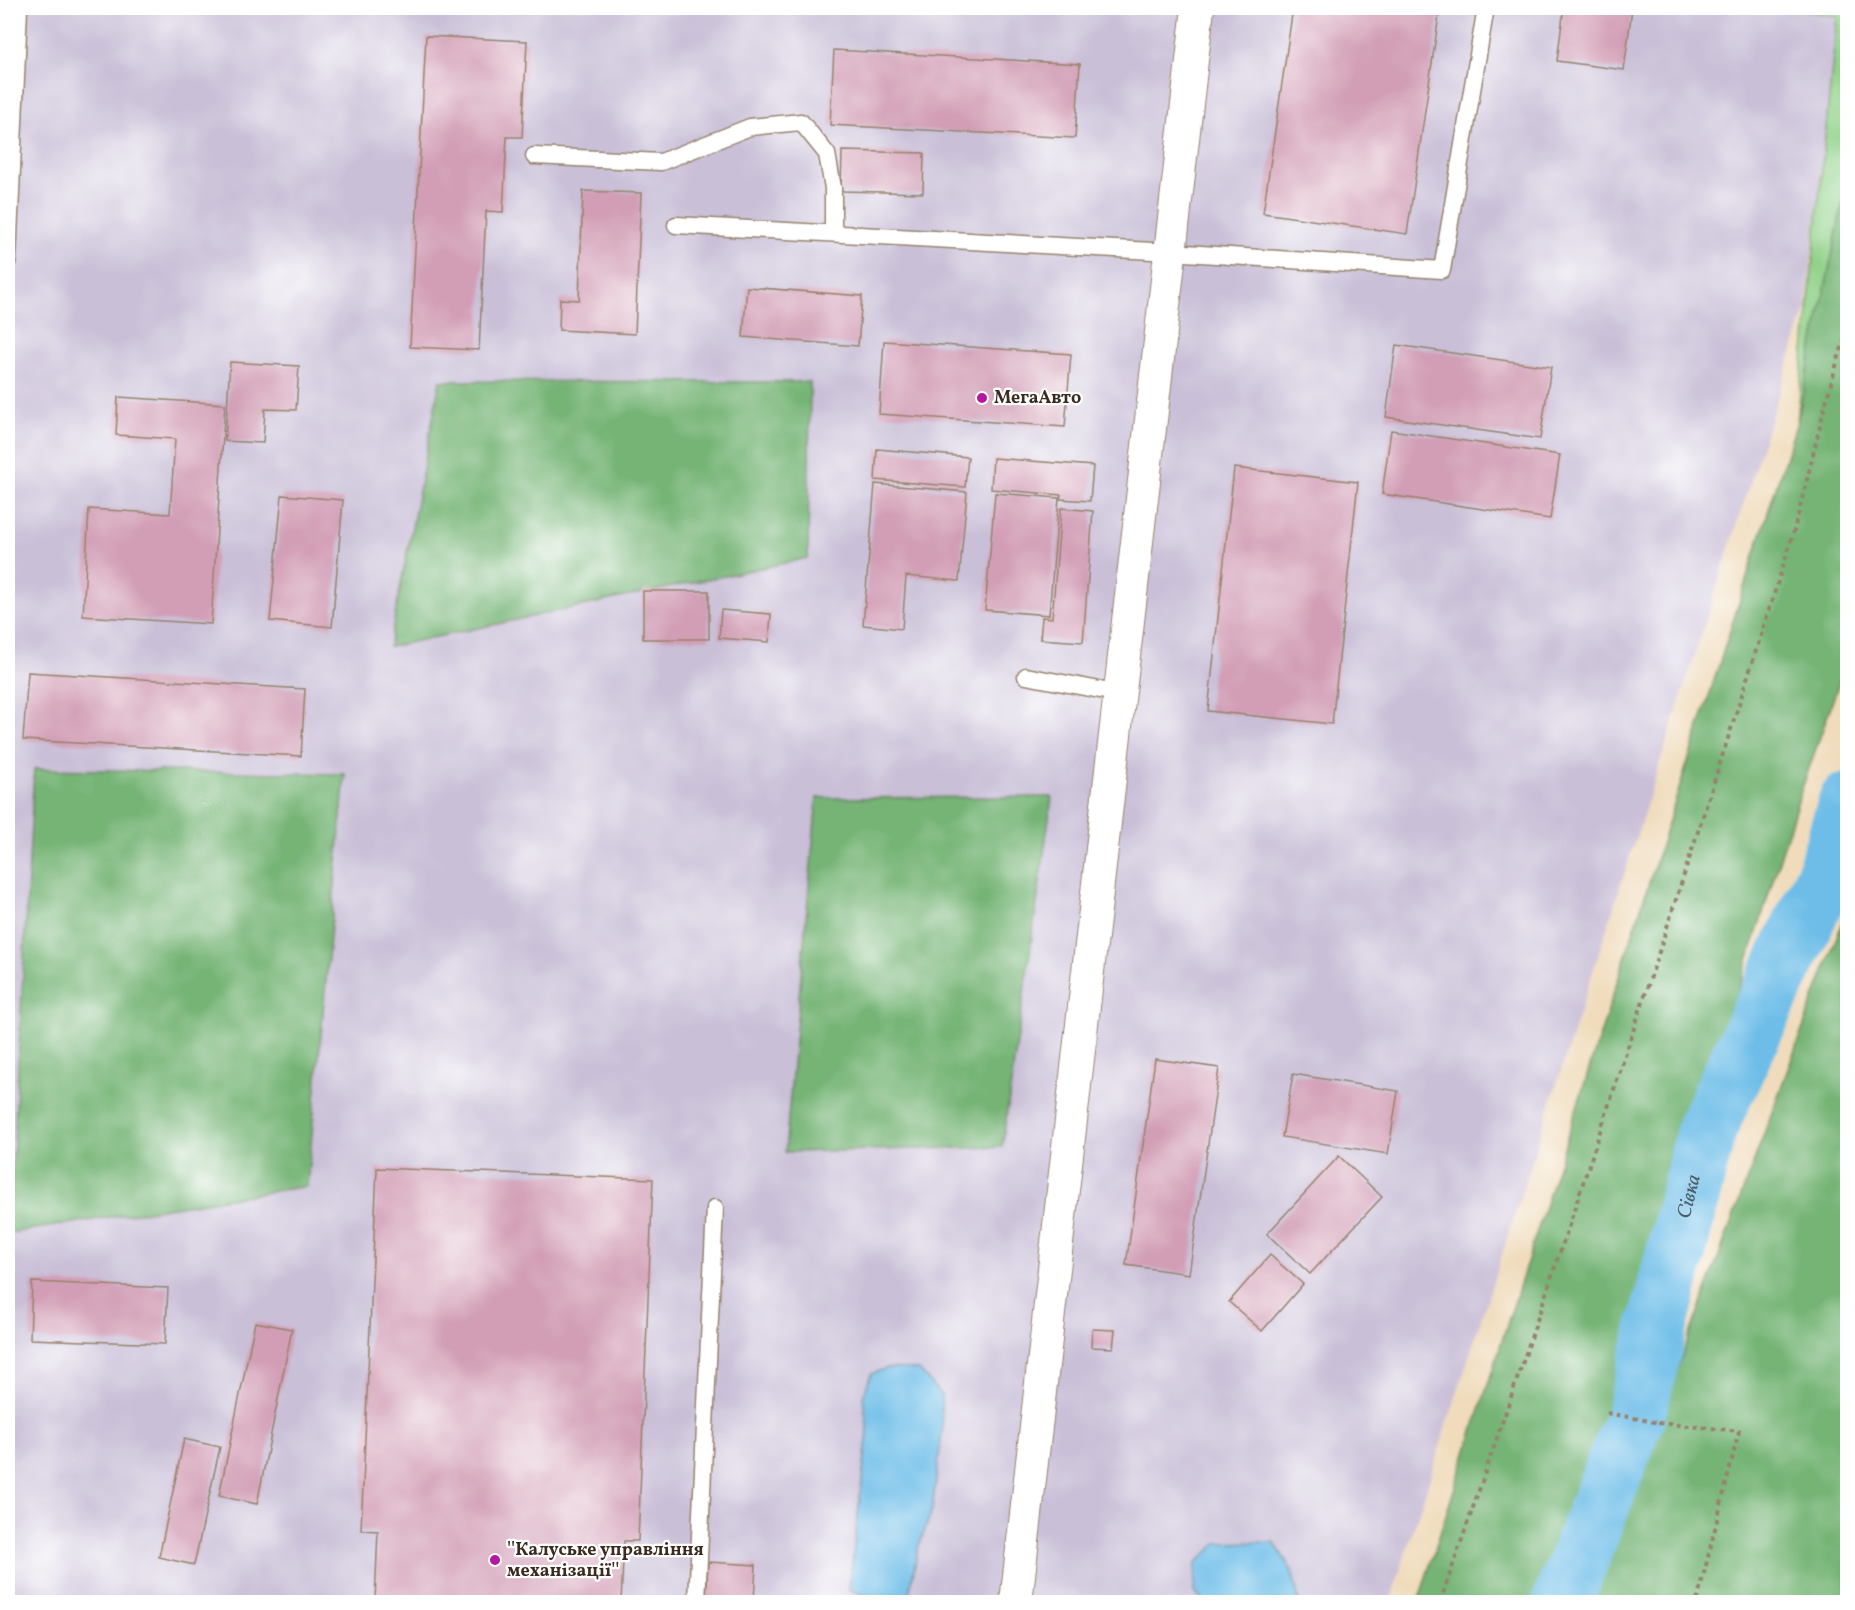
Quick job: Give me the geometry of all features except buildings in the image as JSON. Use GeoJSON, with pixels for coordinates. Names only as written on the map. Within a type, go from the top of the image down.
{"type":"FeatureCollection","features":[{"type":"Feature","properties":{"kind":"street"},"geometry":{"type":"LineString","coordinates":[[1016,1602],[1198,8]]}},
{"type":"Feature","properties":{"kind":"lane"},"geometry":{"type":"LineString","coordinates":[[8,261],[19,8]]}},
{"type":"Feature","properties":{"kind":"lane"},"geometry":{"type":"LineString","coordinates":[[676,225],[1171,252],[1442,270],[1485,13]]}},
{"type":"Feature","properties":{"kind":"lane"},"geometry":{"type":"LineString","coordinates":[[534,156],[661,162],[750,127],[801,122],[827,154],[833,188],[833,234]]}},
{"type":"Feature","properties":{"kind":"lane"},"geometry":{"type":"LineString","coordinates":[[1026,676],[1121,694]]}},
{"type":"Feature","properties":{"kind":"lane"},"geometry":{"type":"LineString","coordinates":[[697,1602],[715,1208]]}},
{"type":"Feature","properties":{"kind":"path"},"geometry":{"type":"LineString","coordinates":[[1440,1602],[1541,1315],[1594,1143],[1782,569],[1831,376],[1848,330]]}},
{"type":"Feature","properties":{"kind":"path"},"geometry":{"type":"LineString","coordinates":[[1606,1413],[1658,1423],[1739,1431],[1697,1602]]}},
{"type":"Feature","properties":{"kind":"shaded area"},"geometry":{"type":"Polygon","coordinates":[[[8,8],[1797,8],[1837,17],[1806,309],[1390,1602],[8,1602],[8,8]]]}},
{"type":"Feature","properties":{"kind":"green space"},"geometry":{"type":"Polygon","coordinates":[[[1797,8],[1847,8],[1848,183],[1797,422],[1837,17],[1797,8]]]}},
{"type":"Feature","properties":{"kind":"green space"},"geometry":{"type":"Polygon","coordinates":[[[1847,183],[1847,660],[1801,791],[1547,1602],[1418,1602],[1797,422],[1847,183]]]}},
{"type":"Feature","properties":{"kind":"green space"},"geometry":{"type":"Polygon","coordinates":[[[440,381],[810,382],[808,558],[389,647],[440,381]]]}},
{"type":"Feature","properties":{"kind":"green space"},"geometry":{"type":"Polygon","coordinates":[[[34,769],[345,774],[307,1186],[9,1233],[34,769]]]}},
{"type":"Feature","properties":{"kind":"green space"},"geometry":{"type":"Polygon","coordinates":[[[1052,797],[1002,1147],[785,1152],[817,798],[1052,797]]]}},
{"type":"Feature","properties":{"kind":"green space"},"geometry":{"type":"Polygon","coordinates":[[[1847,909],[1847,1602],[1591,1602],[1847,909]]]}},
{"type":"Feature","properties":{"kind":"water"},"geometry":{"type":"Polygon","coordinates":[[[887,1368],[919,1370],[941,1395],[942,1433],[932,1510],[918,1548],[909,1596],[877,1600],[849,1589],[868,1431],[863,1397],[871,1374],[887,1368]]]}},
{"type":"Feature","properties":{"kind":"water"},"geometry":{"type":"Polygon","coordinates":[[[1274,1542],[1292,1571],[1299,1600],[1296,1602],[1204,1602],[1194,1592],[1196,1563],[1218,1543],[1274,1542]]]}},
{"type":"Feature","properties":{"kind":"waterway","name":"Сівка"},"geometry":{"type":"LineString","coordinates":[[1562,1602],[1635,1417],[1707,1128],[1826,875],[1848,802]]}},
{"type":"Feature","properties":{"kind":"place","name":"МегаАвто"},"geometry":{"type":"Point","coordinates":[982,398]}},
{"type":"Feature","properties":{"kind":"place","name":"''Калуське управління механізації''"},"geometry":{"type":"Point","coordinates":[495,1560]}}]}
